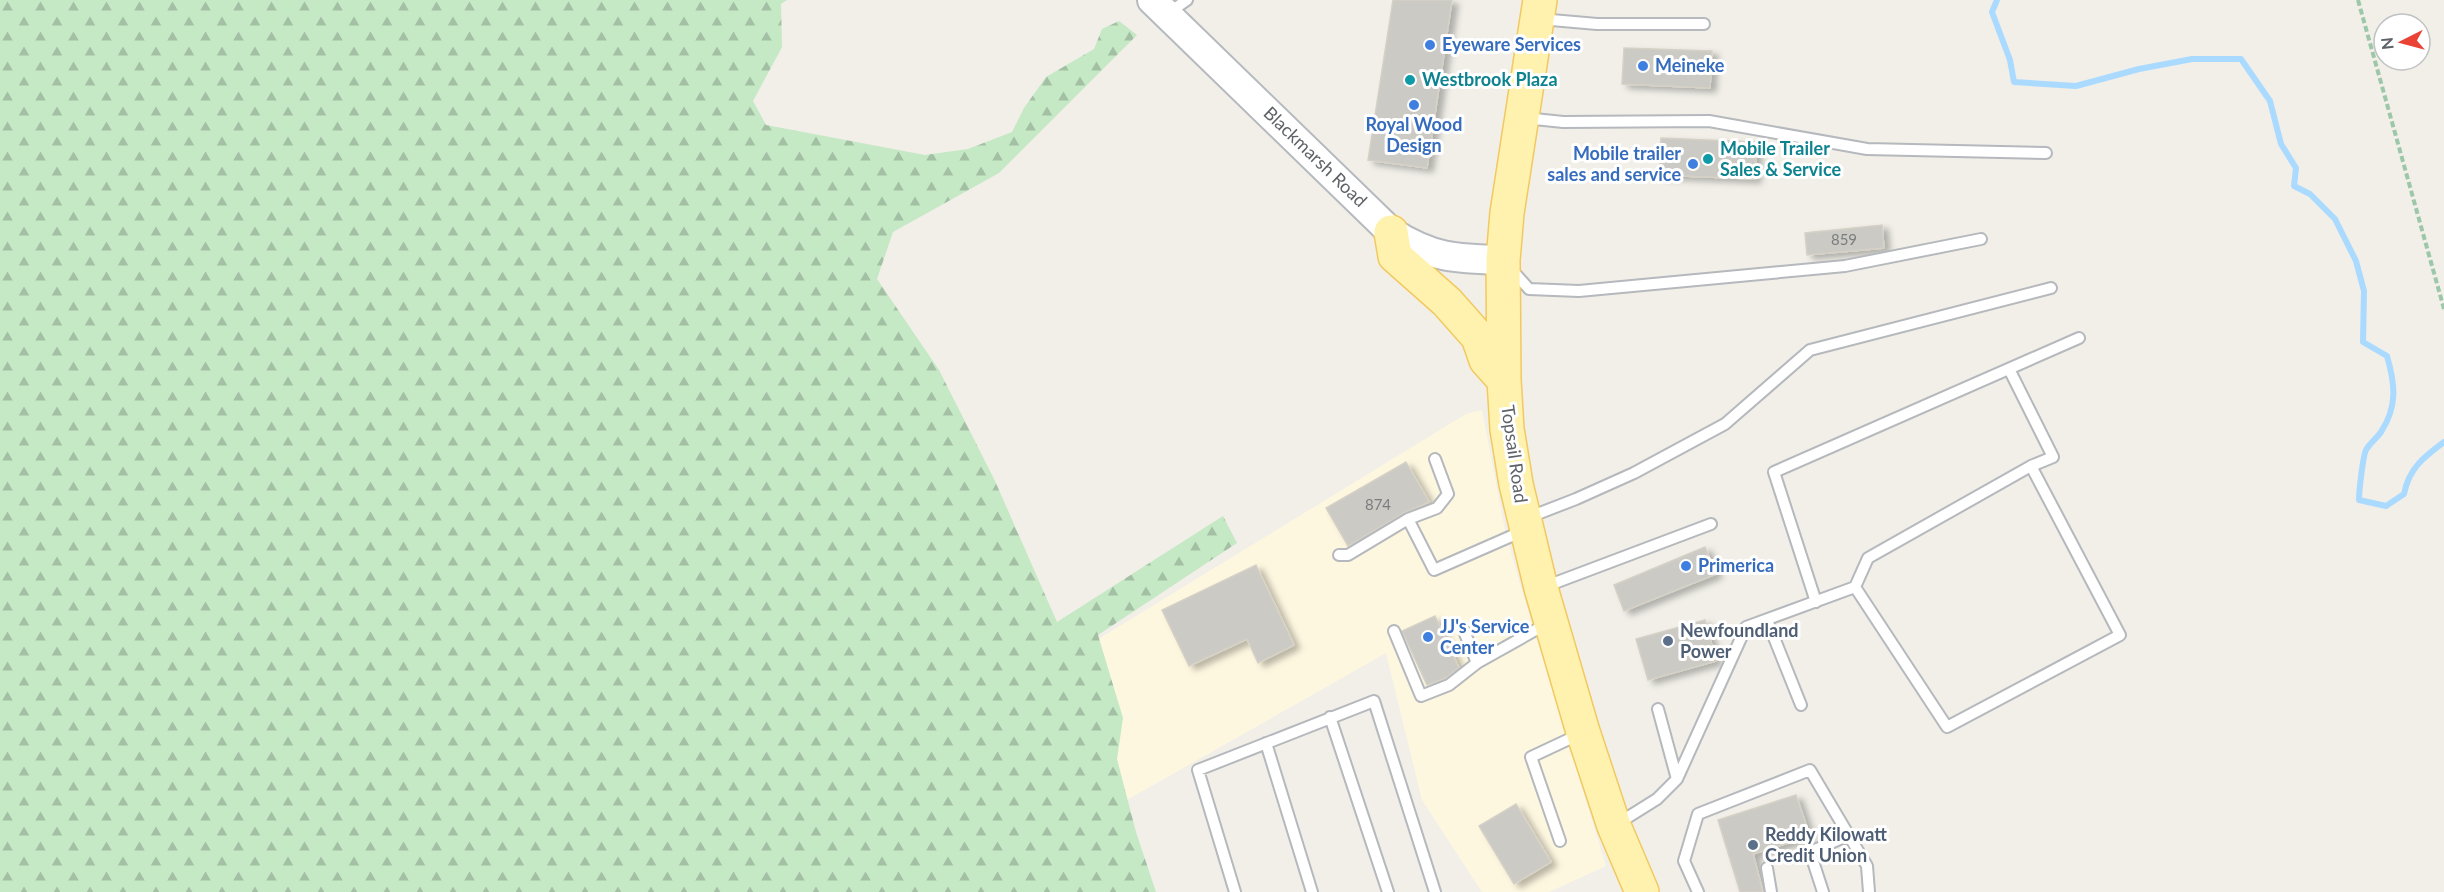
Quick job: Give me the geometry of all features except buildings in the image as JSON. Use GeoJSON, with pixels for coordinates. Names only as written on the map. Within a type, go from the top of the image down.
{"type":"FeatureCollection","features":[{"type":"Feature","properties":{"kind":"main road","name":"Blackmarsh Road"},"geometry":{"type":"LineString","coordinates":[[1169,5],[1391,232],[1412,245],[1436,255],[1460,259],[1503,260]]}},
{"type":"Feature","properties":{"kind":"main road","name":"Topsail Road"},"geometry":{"type":"LineString","coordinates":[[1539,9],[1507,213],[1503,260],[1504,380],[1507,429],[1540,588],[1614,826],[1642,892]]}},
{"type":"Feature","properties":{"kind":"main road"},"geometry":{"type":"LineString","coordinates":[[1391,232],[1395,256],[1447,302],[1478,337],[1486,360],[1504,380]]}},
{"type":"Feature","properties":{"kind":"lane"},"geometry":{"type":"LineString","coordinates":[[1539,9],[1597,24],[1704,24]]}},
{"type":"Feature","properties":{"kind":"lane"},"geometry":{"type":"LineString","coordinates":[[1522,117],[1563,122],[1709,121],[1868,148],[2046,153]]}},
{"type":"Feature","properties":{"kind":"lane"},"geometry":{"type":"LineString","coordinates":[[1503,260],[1529,289],[1579,291],[1845,266],[1981,239]]}},
{"type":"Feature","properties":{"kind":"lane"},"geometry":{"type":"LineString","coordinates":[[1408,519],[1434,570],[1576,499],[1634,473],[1725,424],[1810,350],[2051,288]]}},
{"type":"Feature","properties":{"kind":"lane"},"geometry":{"type":"LineString","coordinates":[[1816,602],[1774,472],[2079,338]]}},
{"type":"Feature","properties":{"kind":"lane"},"geometry":{"type":"LineString","coordinates":[[1614,826],[1657,799],[1677,778],[1746,627],[1854,587],[1868,558],[2031,466],[2053,457],[2009,369]]}},
{"type":"Feature","properties":{"kind":"lane"},"geometry":{"type":"LineString","coordinates":[[1339,555],[1348,555],[1408,519],[1437,508],[1448,494],[1435,459]]}},
{"type":"Feature","properties":{"kind":"lane"},"geometry":{"type":"LineString","coordinates":[[1854,587],[1947,727],[2120,635],[2031,466]]}},
{"type":"Feature","properties":{"kind":"lane"},"geometry":{"type":"LineString","coordinates":[[1540,588],[1711,524]]}},
{"type":"Feature","properties":{"kind":"lane"},"geometry":{"type":"LineString","coordinates":[[1767,620],[1801,705]]}},
{"type":"Feature","properties":{"kind":"lane"},"geometry":{"type":"LineString","coordinates":[[1394,632],[1421,696],[1449,685],[1477,663],[1550,622]]}},
{"type":"Feature","properties":{"kind":"lane"},"geometry":{"type":"LineString","coordinates":[[1464,631],[1477,663]]}},
{"type":"Feature","properties":{"kind":"lane"},"geometry":{"type":"LineString","coordinates":[[1235,892],[1198,771],[1374,701],[1435,892]]}},
{"type":"Feature","properties":{"kind":"lane"},"geometry":{"type":"LineString","coordinates":[[1658,709],[1677,778]]}},
{"type":"Feature","properties":{"kind":"lane"},"geometry":{"type":"LineString","coordinates":[[1330,717],[1388,892]]}},
{"type":"Feature","properties":{"kind":"lane"},"geometry":{"type":"LineString","coordinates":[[1560,841],[1532,758],[1583,732]]}},
{"type":"Feature","properties":{"kind":"lane"},"geometry":{"type":"LineString","coordinates":[[1266,743],[1312,892]]}},
{"type":"Feature","properties":{"kind":"lane"},"geometry":{"type":"LineString","coordinates":[[1698,892],[1684,861],[1698,814],[1810,770],[1867,866],[1869,892]]}},
{"type":"Feature","properties":{"kind":"lane"},"geometry":{"type":"LineString","coordinates":[[1823,892],[1809,852],[1849,835]]}},
{"type":"Feature","properties":{"kind":"lane"},"geometry":{"type":"LineString","coordinates":[[1767,868],[1772,892]]}},
{"type":"Feature","properties":{"kind":"path"},"geometry":{"type":"LineString","coordinates":[[2358,0],[2444,309]]}},
{"type":"Feature","properties":{"kind":"shaded area"},"geometry":{"type":"Polygon","coordinates":[[[1482,410],[1505,530],[1606,866],[1549,892],[1482,892],[1422,800],[1386,653],[1118,805],[1061,662],[1466,414],[1482,410]]]}},
{"type":"Feature","properties":{"kind":"green space"},"geometry":{"type":"Polygon","coordinates":[[[0,0],[787,0],[781,4],[782,47],[753,101],[766,125],[925,155],[968,149],[1012,132],[1024,108],[1046,77],[1094,49],[1102,29],[1119,21],[1137,35],[999,173],[893,232],[877,279],[939,370],[995,481],[1057,622],[1223,516],[1237,543],[1098,635],[1123,718],[1117,759],[1136,832],[1156,892],[0,892],[0,0]]]}},
{"type":"Feature","properties":{"kind":"waterway"},"geometry":{"type":"LineString","coordinates":[[1997,0],[1992,12],[2010,60],[2014,82],[2076,86],[2139,69],[2192,59],[2241,59],[2270,101],[2281,144],[2296,168],[2294,186],[2310,194],[2335,219],[2356,261],[2364,291],[2363,342],[2387,356],[2393,385],[2392,404],[2381,432],[2366,450],[2359,500],[2386,506],[2404,494],[2414,470],[2424,458],[2444,442]]}},
{"type":"Feature","properties":{"kind":"place","name":"Eyeware Services"},"geometry":{"type":"Point","coordinates":[1430,45]}},
{"type":"Feature","properties":{"kind":"place","name":"Meineke"},"geometry":{"type":"Point","coordinates":[1643,66]}},
{"type":"Feature","properties":{"kind":"place","name":"Westbrook Plaza"},"geometry":{"type":"Point","coordinates":[1410,80]}},
{"type":"Feature","properties":{"kind":"place","name":"Royal Wood Design"},"geometry":{"type":"Point","coordinates":[1414,105]}},
{"type":"Feature","properties":{"kind":"place","name":"Mobile Trailer Sales & Service"},"geometry":{"type":"Point","coordinates":[1708,159]}},
{"type":"Feature","properties":{"kind":"place","name":"Mobile trailer sales and service"},"geometry":{"type":"Point","coordinates":[1693,164]}},
{"type":"Feature","properties":{"kind":"place","name":"Primerica"},"geometry":{"type":"Point","coordinates":[1686,566]}},
{"type":"Feature","properties":{"kind":"place","name":"JJ's Service Center"},"geometry":{"type":"Point","coordinates":[1428,637]}},
{"type":"Feature","properties":{"kind":"place","name":"Newfoundland Power"},"geometry":{"type":"Point","coordinates":[1668,641]}},
{"type":"Feature","properties":{"kind":"place","name":"Reddy Kilowatt Credit Union"},"geometry":{"type":"Point","coordinates":[1753,845]}}]}
